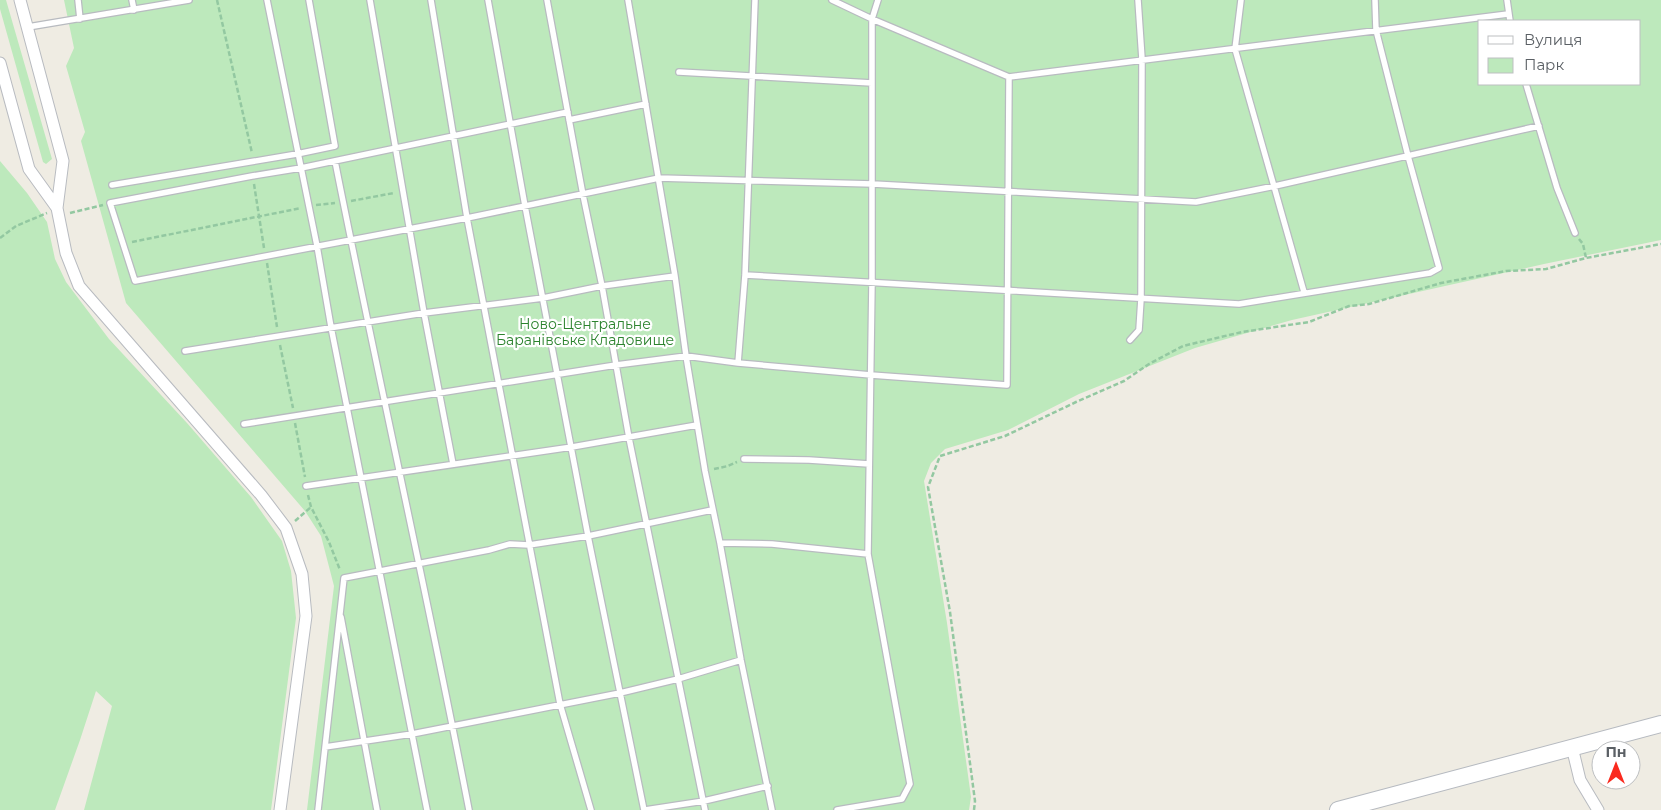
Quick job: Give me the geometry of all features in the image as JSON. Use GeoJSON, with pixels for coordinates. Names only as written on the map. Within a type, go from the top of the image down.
{"type":"FeatureCollection","features":[{"type":"Feature","properties":{"kind":"main road"},"geometry":{"type":"LineString","coordinates":[[1349,809],[1661,724]]}},
{"type":"Feature","properties":{"kind":"street"},"geometry":{"type":"LineString","coordinates":[[20,0],[63,161],[58,212],[66,253],[79,286],[261,495],[286,528],[302,574],[306,616],[280,810]]}},
{"type":"Feature","properties":{"kind":"street"},"geometry":{"type":"LineString","coordinates":[[0,63],[29,169],[58,212]]}},
{"type":"Feature","properties":{"kind":"street"},"geometry":{"type":"LineString","coordinates":[[1572,747],[1580,780],[1598,810]]}},
{"type":"Feature","properties":{"kind":"lane"},"geometry":{"type":"LineString","coordinates":[[78,0],[80,19]]}},
{"type":"Feature","properties":{"kind":"lane"},"geometry":{"type":"LineString","coordinates":[[132,0],[134,10]]}},
{"type":"Feature","properties":{"kind":"lane"},"geometry":{"type":"LineString","coordinates":[[28,28],[188,0]]}},
{"type":"Feature","properties":{"kind":"lane"},"geometry":{"type":"LineString","coordinates":[[267,0],[297,154],[318,246],[361,478],[427,810]]}},
{"type":"Feature","properties":{"kind":"lane"},"geometry":{"type":"LineString","coordinates":[[112,185],[254,162],[335,146],[309,0]]}},
{"type":"Feature","properties":{"kind":"lane"},"geometry":{"type":"LineString","coordinates":[[370,0],[424,313],[453,464]]}},
{"type":"Feature","properties":{"kind":"lane"},"geometry":{"type":"LineString","coordinates":[[431,0],[467,218],[560,704],[591,810]]}},
{"type":"Feature","properties":{"kind":"lane"},"geometry":{"type":"LineString","coordinates":[[488,0],[588,536],[645,810],[704,801],[768,786]]}},
{"type":"Feature","properties":{"kind":"lane"},"geometry":{"type":"LineString","coordinates":[[547,0],[629,438],[705,810]]}},
{"type":"Feature","properties":{"kind":"lane"},"geometry":{"type":"LineString","coordinates":[[628,0],[675,276],[705,471],[772,810]]}},
{"type":"Feature","properties":{"kind":"lane"},"geometry":{"type":"LineString","coordinates":[[738,363],[745,275],[755,0]]}},
{"type":"Feature","properties":{"kind":"lane"},"geometry":{"type":"LineString","coordinates":[[832,0],[872,19],[1009,76],[1508,14]]}},
{"type":"Feature","properties":{"kind":"lane"},"geometry":{"type":"LineString","coordinates":[[837,810],[902,799],[910,784],[868,554],[873,184],[872,19],[878,0]]}},
{"type":"Feature","properties":{"kind":"lane"},"geometry":{"type":"LineString","coordinates":[[1130,340],[1140,330],[1141,299],[1142,59],[1138,0]]}},
{"type":"Feature","properties":{"kind":"lane"},"geometry":{"type":"LineString","coordinates":[[1241,0],[1235,49],[1304,292]]}},
{"type":"Feature","properties":{"kind":"lane"},"geometry":{"type":"LineString","coordinates":[[745,275],[1239,304],[1430,273],[1439,268],[1376,30],[1376,0]]}},
{"type":"Feature","properties":{"kind":"lane"},"geometry":{"type":"LineString","coordinates":[[1506,0],[1510,20]]}},
{"type":"Feature","properties":{"kind":"lane"},"geometry":{"type":"LineString","coordinates":[[679,72],[872,83]]}},
{"type":"Feature","properties":{"kind":"lane"},"geometry":{"type":"LineString","coordinates":[[244,424],[439,392],[686,356],[871,376],[1007,385],[1009,76]]}},
{"type":"Feature","properties":{"kind":"lane"},"geometry":{"type":"LineString","coordinates":[[1526,85],[1557,188],[1575,234]]}},
{"type":"Feature","properties":{"kind":"lane"},"geometry":{"type":"LineString","coordinates":[[569,120],[646,104]]}},
{"type":"Feature","properties":{"kind":"lane"},"geometry":{"type":"LineString","coordinates":[[568,112],[301,168],[110,203],[135,281],[467,218],[658,178],[873,184],[1196,202],[1539,126]]}},
{"type":"Feature","properties":{"kind":"lane"},"geometry":{"type":"LineString","coordinates":[[335,161],[367,323],[453,725],[469,810]]}},
{"type":"Feature","properties":{"kind":"lane"},"geometry":{"type":"LineString","coordinates":[[185,351],[424,313],[543,298],[602,286],[675,276]]}},
{"type":"Feature","properties":{"kind":"lane"},"geometry":{"type":"LineString","coordinates":[[306,486],[572,447],[697,425]]}},
{"type":"Feature","properties":{"kind":"lane"},"geometry":{"type":"LineString","coordinates":[[744,459],[808,460],[869,464]]}},
{"type":"Feature","properties":{"kind":"lane"},"geometry":{"type":"LineString","coordinates":[[318,810],[344,578],[489,550],[510,544],[529,545],[588,536],[712,510]]}},
{"type":"Feature","properties":{"kind":"lane"},"geometry":{"type":"LineString","coordinates":[[720,543],[772,544],[868,554]]}},
{"type":"Feature","properties":{"kind":"lane"},"geometry":{"type":"LineString","coordinates":[[340,610],[363,743],[377,810]]}},
{"type":"Feature","properties":{"kind":"lane"},"geometry":{"type":"LineString","coordinates":[[325,747],[363,743],[620,693],[678,679],[741,660]]}},
{"type":"Feature","properties":{"kind":"path"},"geometry":{"type":"LineString","coordinates":[[217,0],[254,162]]}},
{"type":"Feature","properties":{"kind":"path"},"geometry":{"type":"LineString","coordinates":[[252,176],[306,486],[311,507],[329,542],[344,578]]}},
{"type":"Feature","properties":{"kind":"path"},"geometry":{"type":"LineString","coordinates":[[122,244],[309,206],[403,191]]}},
{"type":"Feature","properties":{"kind":"path"},"geometry":{"type":"LineString","coordinates":[[0,238],[16,226],[58,212],[110,203]]}},
{"type":"Feature","properties":{"kind":"path"},"geometry":{"type":"LineString","coordinates":[[1575,234],[1583,244],[1586,258]]}},
{"type":"Feature","properties":{"kind":"path"},"geometry":{"type":"LineString","coordinates":[[974,810],[975,801],[950,612],[928,487],[940,456],[1006,436],[1124,381],[1149,364],[1183,346],[1242,332],[1309,322],[1349,306],[1369,304],[1441,283],[1506,271],[1546,269],[1586,258],[1661,244]]}},
{"type":"Feature","properties":{"kind":"path"},"geometry":{"type":"LineString","coordinates":[[705,471],[728,466],[744,459]]}},
{"type":"Feature","properties":{"kind":"path"},"geometry":{"type":"LineString","coordinates":[[286,528],[311,507]]}},
{"type":"Feature","properties":{"kind":"green space"},"geometry":{"type":"Polygon","coordinates":[[[0,0],[6,0],[52,159],[46,164],[43,162],[0,9],[0,0]]]}},
{"type":"Feature","properties":{"kind":"green space","name":"Ново-Центральне Баранівське Кладовище"},"geometry":{"type":"Polygon","coordinates":[[[64,0],[1661,0],[1661,240],[1292,320],[1195,348],[1079,394],[1008,430],[945,449],[931,463],[924,481],[947,623],[971,797],[969,810],[307,810],[334,586],[321,536],[305,511],[126,303],[81,141],[85,132],[66,66],[74,48],[64,0]]]}},
{"type":"Feature","properties":{"kind":"green space"},"geometry":{"type":"Polygon","coordinates":[[[0,161],[27,193],[47,222],[55,259],[66,282],[109,339],[187,423],[251,497],[282,541],[291,571],[296,618],[271,810],[84,810],[112,706],[96,691],[55,810],[0,810],[0,161]]]}}]}
